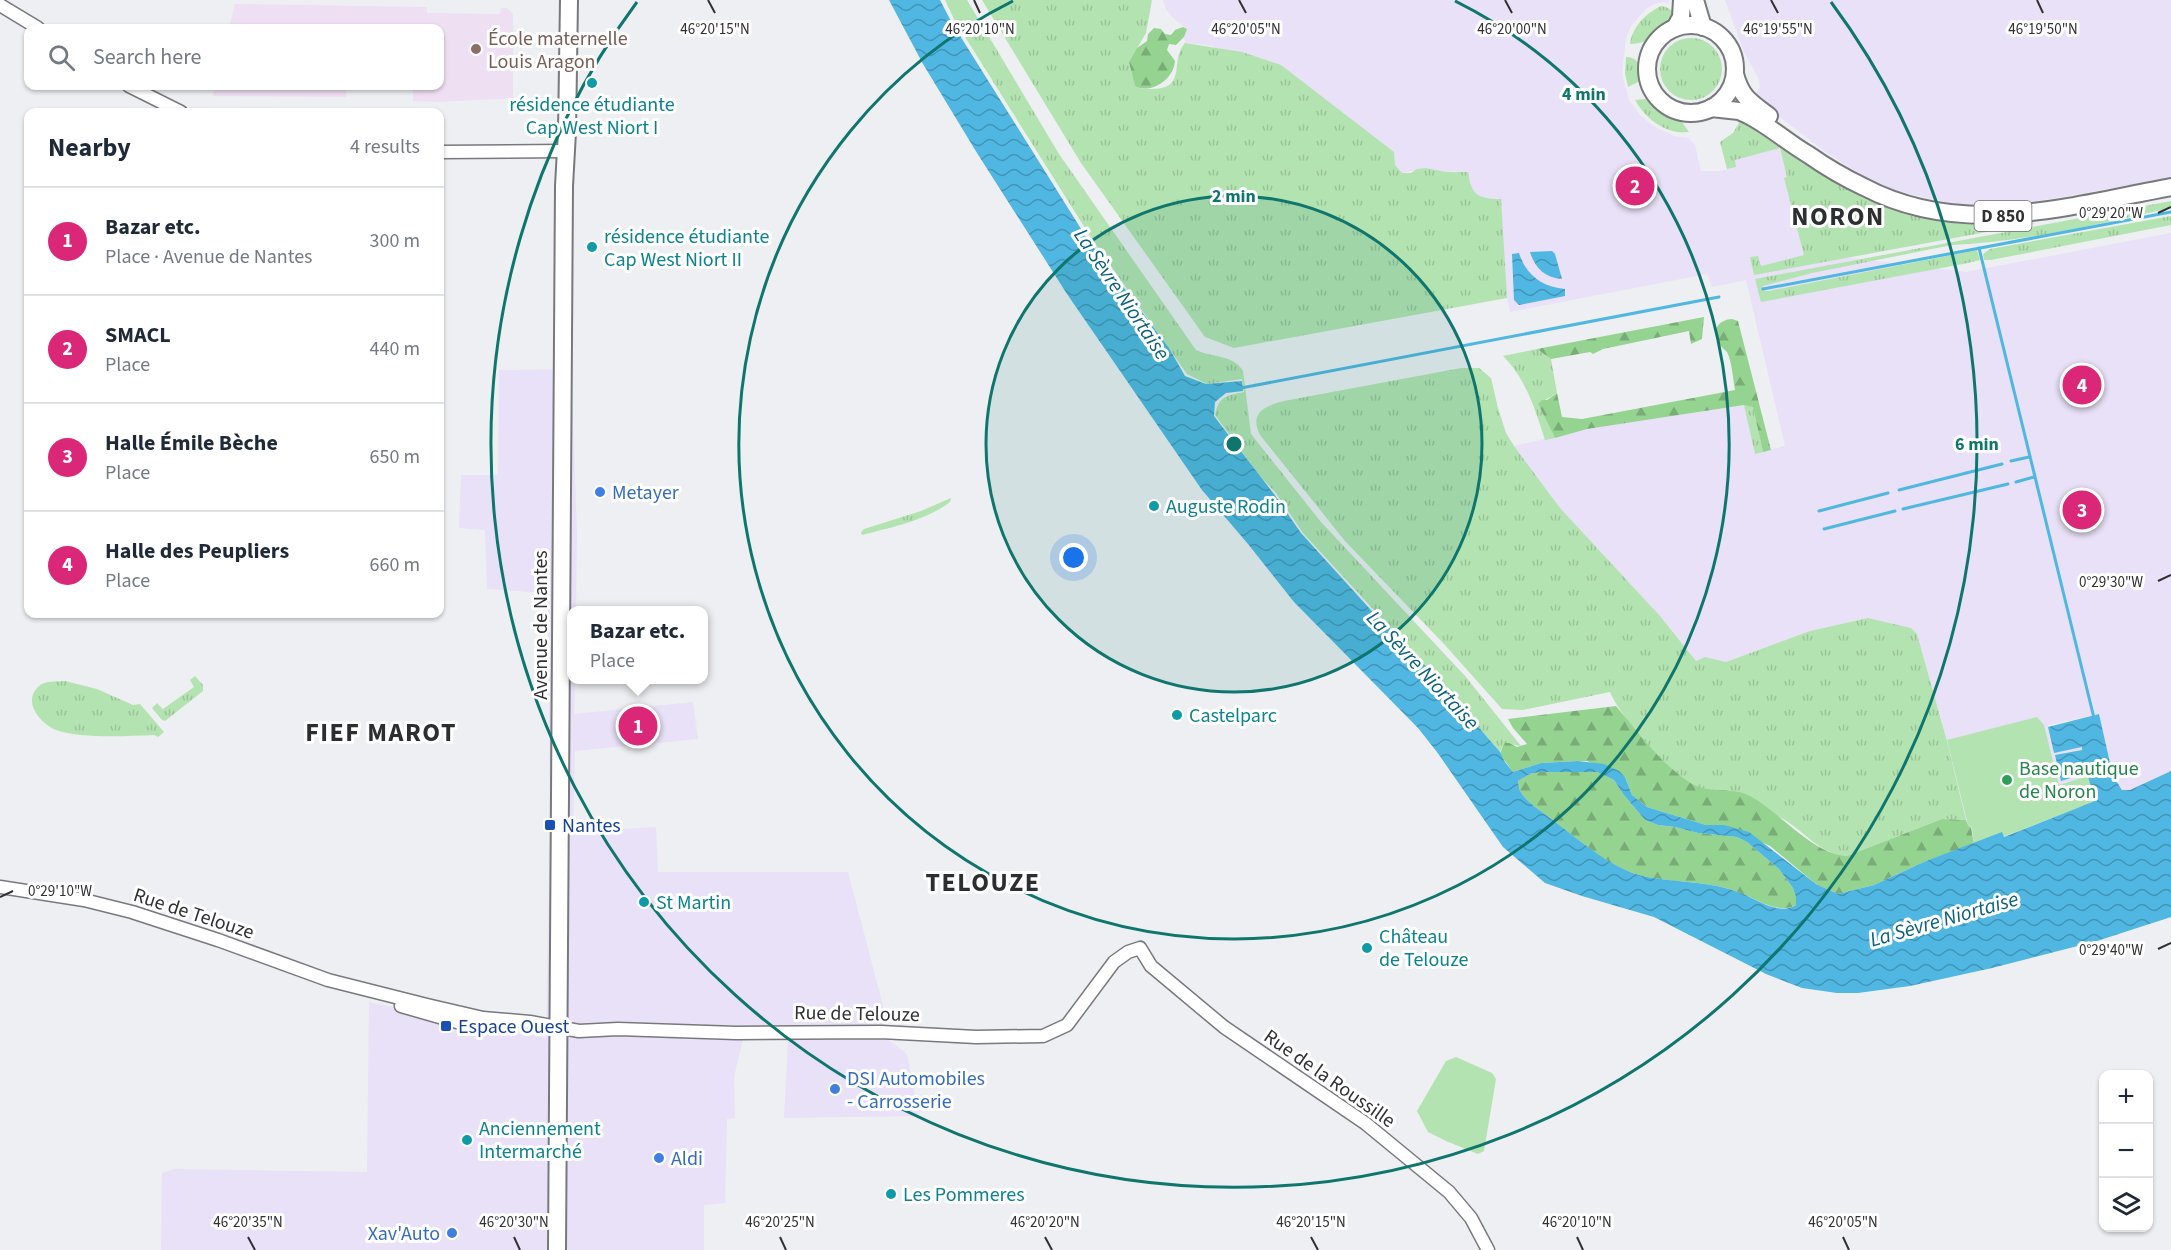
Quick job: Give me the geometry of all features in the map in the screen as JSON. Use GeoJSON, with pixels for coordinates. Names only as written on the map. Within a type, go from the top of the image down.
{"type":"FeatureCollection","features":[{"type":"Feature","properties":{"kind":"main road","name":"Avenue de Nantes"},"geometry":{"type":"LineString","coordinates":[[557,1250],[565,151],[569,0]]}},
{"type":"Feature","properties":{"kind":"main road"},"geometry":{"type":"LineString","coordinates":[[1675,28],[1681,17],[1682,0]]}},
{"type":"Feature","properties":{"kind":"main road"},"geometry":{"type":"LineString","coordinates":[[1695,0],[1703,27]]}},
{"type":"Feature","properties":{"kind":"main road"},"geometry":{"type":"LineString","coordinates":[[1692,25],[1703,27],[1718,34],[1727,44],[1733,57],[1735,74],[1727,94],[1711,108],[1695,112],[1675,110],[1661,100],[1651,84],[1648,72],[1651,53],[1663,36],[1675,28],[1692,25]]}},
{"type":"Feature","properties":{"kind":"main road","name":"D 850"},"geometry":{"type":"LineString","coordinates":[[1735,74],[1741,92],[1750,103],[1815,151],[1840,173]]}},
{"type":"Feature","properties":{"kind":"main road","name":"D 850"},"geometry":{"type":"LineString","coordinates":[[1711,108],[1738,111],[1748,115],[1808,155],[1863,187],[1897,201],[1939,211],[1979,216],[2021,215],[2171,187]]}},
{"type":"Feature","properties":{"kind":"street"},"geometry":{"type":"LineString","coordinates":[[0,5],[31,24]]}},
{"type":"Feature","properties":{"kind":"street"},"geometry":{"type":"LineString","coordinates":[[137,90],[172,108]]}},
{"type":"Feature","properties":{"kind":"street"},"geometry":{"type":"LineString","coordinates":[[444,152],[565,151]]}},
{"type":"Feature","properties":{"kind":"street","name":"Rue de Telouze"},"geometry":{"type":"LineString","coordinates":[[0,887],[84,900],[132,912],[218,940],[338,983],[350,990],[425,1014],[464,1024],[525,1028],[536,1024],[579,1030],[736,1033],[870,1032],[976,1037],[1043,1036],[1067,1025],[1114,962],[1128,951],[1140,948]]}},
{"type":"Feature","properties":{"kind":"street","name":"Rue de la Roussille"},"geometry":{"type":"LineString","coordinates":[[1140,948],[1151,966],[1224,1027],[1365,1123],[1449,1192],[1471,1218],[1488,1250]]}},
{"type":"Feature","properties":{"kind":"shaded area"},"geometry":{"type":"Polygon","coordinates":[[[1163,0],[1669,0],[1669,4],[1663,2],[1646,9],[1631,26],[1626,38],[1622,73],[1629,100],[1640,115],[1653,126],[1674,136],[1688,138],[1695,145],[1701,171],[1721,171],[1735,167],[1734,160],[1779,148],[1821,254],[1966,272],[2171,233],[2171,771],[2130,790],[2123,790],[2113,776],[2099,714],[2048,725],[2057,752],[2082,747],[2083,750],[2058,756],[2066,778],[2087,772],[2096,801],[1974,844],[1917,634],[1911,628],[1868,618],[1810,631],[1726,662],[1705,657],[1696,661],[1660,616],[1560,508],[1514,446],[1587,429],[1744,405],[1753,406],[1763,451],[1785,446],[1746,280],[1712,287],[1707,274],[1510,312],[1488,199],[1475,194],[1456,171],[1446,172],[1426,168],[1402,173],[1395,165],[1394,152],[1377,140],[1213,46],[1185,43],[1184,37],[1187,29],[1173,18],[1163,0]]]}},
{"type":"Feature","properties":{"kind":"shaded area"},"geometry":{"type":"Polygon","coordinates":[[[1725,0],[2171,0],[2171,178],[2009,206],[1963,206],[1897,191],[1872,181],[1827,153],[1754,97],[1760,87],[1759,79],[1744,52],[1725,0]]]}},
{"type":"Feature","properties":{"kind":"shaded area","name":"École maternelle Louis Aragon"},"geometry":{"type":"Polygon","coordinates":[[[235,4],[427,7],[427,13],[500,14],[501,8],[507,8],[513,14],[513,98],[413,101],[413,90],[444,90],[444,24],[230,24],[235,4]]]}},
{"type":"Feature","properties":{"kind":"shaded area"},"geometry":{"type":"Polygon","coordinates":[[[214,90],[346,90],[346,97],[213,96],[214,90]]]}},
{"type":"Feature","properties":{"kind":"shaded area"},"geometry":{"type":"Polygon","coordinates":[[[571,369],[577,532],[576,606],[567,606],[567,684],[575,684],[574,714],[693,702],[698,739],[575,751],[573,832],[656,827],[658,872],[848,872],[886,1017],[889,1040],[907,1054],[919,1116],[784,1118],[788,1041],[743,1040],[734,1077],[735,1118],[727,1119],[725,1203],[704,1205],[704,1250],[161,1250],[162,1173],[174,1169],[367,1172],[369,1002],[546,1038],[550,832],[548,593],[487,589],[485,530],[459,528],[461,475],[498,475],[499,370],[571,369]]]}},
{"type":"Feature","properties":{"kind":"green space"},"geometry":{"type":"Polygon","coordinates":[[[945,0],[967,0],[1059,154],[1196,350],[1228,359],[1243,371],[1251,434],[1321,522],[1466,677],[1521,746],[1504,743],[1500,752],[1432,673],[1303,533],[1276,493],[1260,476],[1215,415],[1221,400],[1244,392],[1242,379],[1207,384],[1187,374],[1090,236],[955,21],[945,0]]]}},
{"type":"Feature","properties":{"kind":"green space"},"geometry":{"type":"Polygon","coordinates":[[[982,0],[1152,0],[1146,33],[1129,62],[1135,86],[1141,89],[1153,89],[1171,84],[1180,50],[1185,43],[1242,52],[1281,65],[1394,152],[1395,165],[1402,173],[1411,173],[1417,169],[1426,168],[1446,172],[1468,172],[1471,186],[1477,194],[1481,197],[1501,199],[1507,298],[1234,348],[1205,337],[1081,163],[982,0]]]}},
{"type":"Feature","properties":{"kind":"green space"},"geometry":{"type":"Polygon","coordinates":[[[1661,6],[1676,13],[1667,26],[1651,39],[1630,44],[1641,21],[1661,6]]]}},
{"type":"Feature","properties":{"kind":"green space"},"geometry":{"type":"Polygon","coordinates":[[[1183,27],[1187,29],[1184,37],[1176,45],[1169,44],[1167,50],[1175,61],[1171,74],[1161,84],[1154,87],[1135,86],[1129,62],[1137,48],[1147,41],[1148,34],[1154,28],[1171,35],[1175,30],[1183,27]]]}},
{"type":"Feature","properties":{"kind":"green space"},"geometry":{"type":"Polygon","coordinates":[[[1691,38],[1708,43],[1713,47],[1717,52],[1722,69],[1717,86],[1713,91],[1708,95],[1691,100],[1674,95],[1669,91],[1665,86],[1660,69],[1665,52],[1669,47],[1674,43],[1691,38]]]}},
{"type":"Feature","properties":{"kind":"green space"},"geometry":{"type":"Polygon","coordinates":[[[1626,57],[1637,61],[1642,72],[1638,82],[1628,87],[1625,73],[1626,57]]]}},
{"type":"Feature","properties":{"kind":"green space"},"geometry":{"type":"Polygon","coordinates":[[[1645,99],[1679,118],[1689,132],[1672,131],[1651,119],[1635,100],[1645,99]]]}},
{"type":"Feature","properties":{"kind":"green space"},"geometry":{"type":"Polygon","coordinates":[[[1742,118],[1744,122],[1795,158],[1848,190],[1905,213],[1967,224],[2036,223],[1754,275],[1750,257],[1758,256],[1761,266],[1804,255],[1784,178],[1787,177],[1780,148],[1735,160],[1736,167],[1727,169],[1720,142],[1733,133],[1742,118]]]}},
{"type":"Feature","properties":{"kind":"green space"},"geometry":{"type":"Polygon","coordinates":[[[2171,201],[2171,208],[2090,226],[2007,240],[1952,245],[1812,273],[1763,286],[1764,291],[1977,250],[1980,260],[1761,302],[1755,279],[2171,201]]]}},
{"type":"Feature","properties":{"kind":"green space"},"geometry":{"type":"Polygon","coordinates":[[[2171,216],[2171,225],[1984,260],[1983,254],[1990,249],[2171,216]]]}},
{"type":"Feature","properties":{"kind":"green space"},"geometry":{"type":"Polygon","coordinates":[[[1704,317],[1702,339],[1691,344],[1689,331],[1603,349],[1593,354],[1590,352],[1551,359],[1537,349],[1704,317]]]}},
{"type":"Feature","properties":{"kind":"green space"},"geometry":{"type":"Polygon","coordinates":[[[1732,319],[1738,321],[1771,450],[1763,452],[1753,407],[1744,405],[1587,429],[1555,438],[1538,404],[1557,393],[1562,417],[1582,419],[1735,390],[1729,356],[1716,336],[1719,324],[1732,319]]]}},
{"type":"Feature","properties":{"kind":"green space"},"geometry":{"type":"Polygon","coordinates":[[[1537,349],[1551,359],[1557,393],[1538,404],[1555,438],[1545,440],[1524,385],[1503,356],[1537,349]]]}},
{"type":"Feature","properties":{"kind":"green space"},"geometry":{"type":"Polygon","coordinates":[[[1461,368],[1479,368],[1491,378],[1506,433],[1514,446],[1560,508],[1660,616],[1696,661],[1705,657],[1726,662],[1810,631],[1868,618],[1911,628],[1917,634],[1966,820],[1942,819],[1847,856],[1837,854],[1821,847],[1779,817],[1715,790],[1699,788],[1688,782],[1648,746],[1610,692],[1523,710],[1502,709],[1444,644],[1345,541],[1260,435],[1256,421],[1257,416],[1265,408],[1284,401],[1461,368]]]}},
{"type":"Feature","properties":{"kind":"green space"},"geometry":{"type":"Polygon","coordinates":[[[1744,405],[1753,406],[1763,452],[1755,454],[1744,405]]]}},
{"type":"Feature","properties":{"kind":"green space"},"geometry":{"type":"Polygon","coordinates":[[[951,498],[950,502],[940,509],[919,519],[862,535],[861,532],[864,529],[921,511],[951,498]]]}},
{"type":"Feature","properties":{"kind":"green space"},"geometry":{"type":"Polygon","coordinates":[[[195,676],[203,685],[203,691],[165,721],[162,720],[152,708],[157,703],[163,709],[194,687],[190,680],[195,676]]]}},
{"type":"Feature","properties":{"kind":"green space"},"geometry":{"type":"Polygon","coordinates":[[[65,681],[97,689],[133,705],[140,704],[164,732],[158,737],[154,735],[91,736],[66,733],[50,727],[35,712],[32,699],[38,687],[43,683],[65,681]]]}},
{"type":"Feature","properties":{"kind":"green space"},"geometry":{"type":"Polygon","coordinates":[[[1616,706],[1659,756],[1689,782],[1712,790],[1735,791],[1750,796],[1809,841],[1834,854],[1847,856],[1942,819],[1966,820],[1971,828],[1974,844],[1926,861],[1874,885],[1838,894],[1816,884],[1770,846],[1724,825],[1706,825],[1647,807],[1632,795],[1625,777],[1587,761],[1541,763],[1513,772],[1500,754],[1504,743],[1517,747],[1527,744],[1508,719],[1616,706]]]}},
{"type":"Feature","properties":{"kind":"green space","name":"Base nautique de Noron"},"geometry":{"type":"Polygon","coordinates":[[[2037,717],[2044,725],[2059,785],[2088,776],[2096,801],[2003,837],[2002,833],[1974,844],[1972,828],[1968,825],[1947,740],[2037,717]]]}},
{"type":"Feature","properties":{"kind":"green space"},"geometry":{"type":"Polygon","coordinates":[[[1597,772],[1614,780],[1645,820],[1698,833],[1737,837],[1747,842],[1779,869],[1793,888],[1796,905],[1789,908],[1773,907],[1723,887],[1651,878],[1616,866],[1525,798],[1520,791],[1518,781],[1530,774],[1597,772]]]}},
{"type":"Feature","properties":{"kind":"green space"},"geometry":{"type":"Polygon","coordinates":[[[1456,1057],[1492,1073],[1496,1079],[1484,1151],[1478,1154],[1428,1132],[1417,1111],[1446,1061],[1456,1057]]]}},
{"type":"Feature","properties":{"kind":"water","name":"La Sèvre Niortaise"},"geometry":{"type":"Polygon","coordinates":[[[889,0],[940,0],[952,23],[1088,240],[1169,348],[1185,376],[1206,384],[1242,381],[1243,391],[1226,393],[1215,402],[1214,416],[1301,533],[1379,619],[1432,673],[1500,752],[1513,772],[1541,763],[1578,761],[1604,764],[1619,771],[1625,777],[1632,795],[1647,807],[1706,825],[1724,825],[1749,832],[1816,884],[1838,894],[1874,885],[1926,861],[2002,832],[2004,837],[2095,801],[2087,773],[2061,781],[2055,755],[2082,750],[2082,747],[2054,753],[2048,727],[2099,714],[2113,776],[2122,790],[2130,790],[2171,771],[2171,917],[2097,941],[1992,968],[1910,986],[1858,993],[1837,993],[1802,988],[1766,974],[1654,917],[1545,883],[1503,847],[1418,728],[1294,602],[1202,490],[1067,294],[923,64],[889,0]],[[1597,772],[1530,774],[1518,781],[1519,788],[1533,805],[1595,852],[1628,871],[1651,878],[1723,887],[1781,909],[1796,905],[1793,888],[1779,869],[1747,842],[1737,837],[1698,833],[1645,820],[1614,780],[1597,772]]]}},
{"type":"Feature","properties":{"kind":"water"},"geometry":{"type":"Polygon","coordinates":[[[1552,251],[1555,254],[1562,279],[1551,277],[1541,271],[1530,252],[1552,251]]]}},
{"type":"Feature","properties":{"kind":"water"},"geometry":{"type":"Polygon","coordinates":[[[1519,253],[1531,274],[1542,283],[1565,289],[1565,296],[1519,305],[1514,300],[1512,254],[1519,253]]]}},
{"type":"Feature","properties":{"kind":"waterway"},"geometry":{"type":"LineString","coordinates":[[1763,289],[2171,212]]}},
{"type":"Feature","properties":{"kind":"waterway"},"geometry":{"type":"LineString","coordinates":[[1979,248],[2094,718]]}},
{"type":"Feature","properties":{"kind":"waterway"},"geometry":{"type":"LineString","coordinates":[[1241,388],[1719,297]]}},
{"type":"Feature","properties":{"kind":"waterway"},"geometry":{"type":"LineString","coordinates":[[2011,461],[2029,457]]}},
{"type":"Feature","properties":{"kind":"waterway"},"geometry":{"type":"LineString","coordinates":[[1899,490],[2002,464]]}},
{"type":"Feature","properties":{"kind":"waterway"},"geometry":{"type":"LineString","coordinates":[[2016,482],[2034,477]]}},
{"type":"Feature","properties":{"kind":"waterway"},"geometry":{"type":"LineString","coordinates":[[1903,509],[2008,484]]}},
{"type":"Feature","properties":{"kind":"waterway"},"geometry":{"type":"LineString","coordinates":[[1819,511],[1888,493]]}},
{"type":"Feature","properties":{"kind":"waterway"},"geometry":{"type":"LineString","coordinates":[[1824,529],[1895,511]]}},
{"type":"Feature","properties":{"kind":"place","name":"École maternelle Louis Aragon"},"geometry":{"type":"Point","coordinates":[476,49]}},
{"type":"Feature","properties":{"kind":"place","name":"résidence étudiante Cap West Niort I"},"geometry":{"type":"Point","coordinates":[592,83]}},
{"type":"Feature","properties":{"kind":"place","name":"SMACL"},"geometry":{"type":"Point","coordinates":[1635,186]}},
{"type":"Feature","properties":{"kind":"place","name":"résidence étudiante Cap West Niort II"},"geometry":{"type":"Point","coordinates":[592,247]}},
{"type":"Feature","properties":{"kind":"place","name":"Halle des Peupliers"},"geometry":{"type":"Point","coordinates":[2082,385]}},
{"type":"Feature","properties":{"kind":"place","name":"Metayer"},"geometry":{"type":"Point","coordinates":[600,492]}},
{"type":"Feature","properties":{"kind":"place","name":"Auguste Rodin"},"geometry":{"type":"Point","coordinates":[1154,506]}},
{"type":"Feature","properties":{"kind":"place","name":"Halle Émile Bèche"},"geometry":{"type":"Point","coordinates":[2082,510]}},
{"type":"Feature","properties":{"kind":"place","name":"Castelparc"},"geometry":{"type":"Point","coordinates":[1177,715]}},
{"type":"Feature","properties":{"kind":"place","name":"Bazar etc."},"geometry":{"type":"Point","coordinates":[638,726]}},
{"type":"Feature","properties":{"kind":"place","name":"Base nautique de Noron"},"geometry":{"type":"Point","coordinates":[2007,780]}},
{"type":"Feature","properties":{"kind":"place","name":"Nantes"},"geometry":{"type":"Point","coordinates":[550,825]}},
{"type":"Feature","properties":{"kind":"place","name":"St Martin"},"geometry":{"type":"Point","coordinates":[644,902]}},
{"type":"Feature","properties":{"kind":"place","name":"Château de Telouze"},"geometry":{"type":"Point","coordinates":[1367,948]}},
{"type":"Feature","properties":{"kind":"place","name":"Espace Ouest"},"geometry":{"type":"Point","coordinates":[446,1026]}},
{"type":"Feature","properties":{"kind":"place","name":"DSI Automobiles - Carrosserie"},"geometry":{"type":"Point","coordinates":[835,1089]}},
{"type":"Feature","properties":{"kind":"place","name":"Anciennement Intermarché"},"geometry":{"type":"Point","coordinates":[467,1140]}},
{"type":"Feature","properties":{"kind":"place","name":"Aldi"},"geometry":{"type":"Point","coordinates":[659,1158]}},
{"type":"Feature","properties":{"kind":"place","name":"Les Pommeres"},"geometry":{"type":"Point","coordinates":[891,1194]}},
{"type":"Feature","properties":{"kind":"place","name":"Xav'Auto"},"geometry":{"type":"Point","coordinates":[452,1233]}},
{"type":"Feature","properties":{"kind":"district","name":"NORON"},"geometry":{"type":"Point","coordinates":[1838,216]}},
{"type":"Feature","properties":{"kind":"district","name":"FIEF MAROT"},"geometry":{"type":"Point","coordinates":[381,732]}},
{"type":"Feature","properties":{"kind":"district","name":"TELOUZE"},"geometry":{"type":"Point","coordinates":[983,882]}}]}
